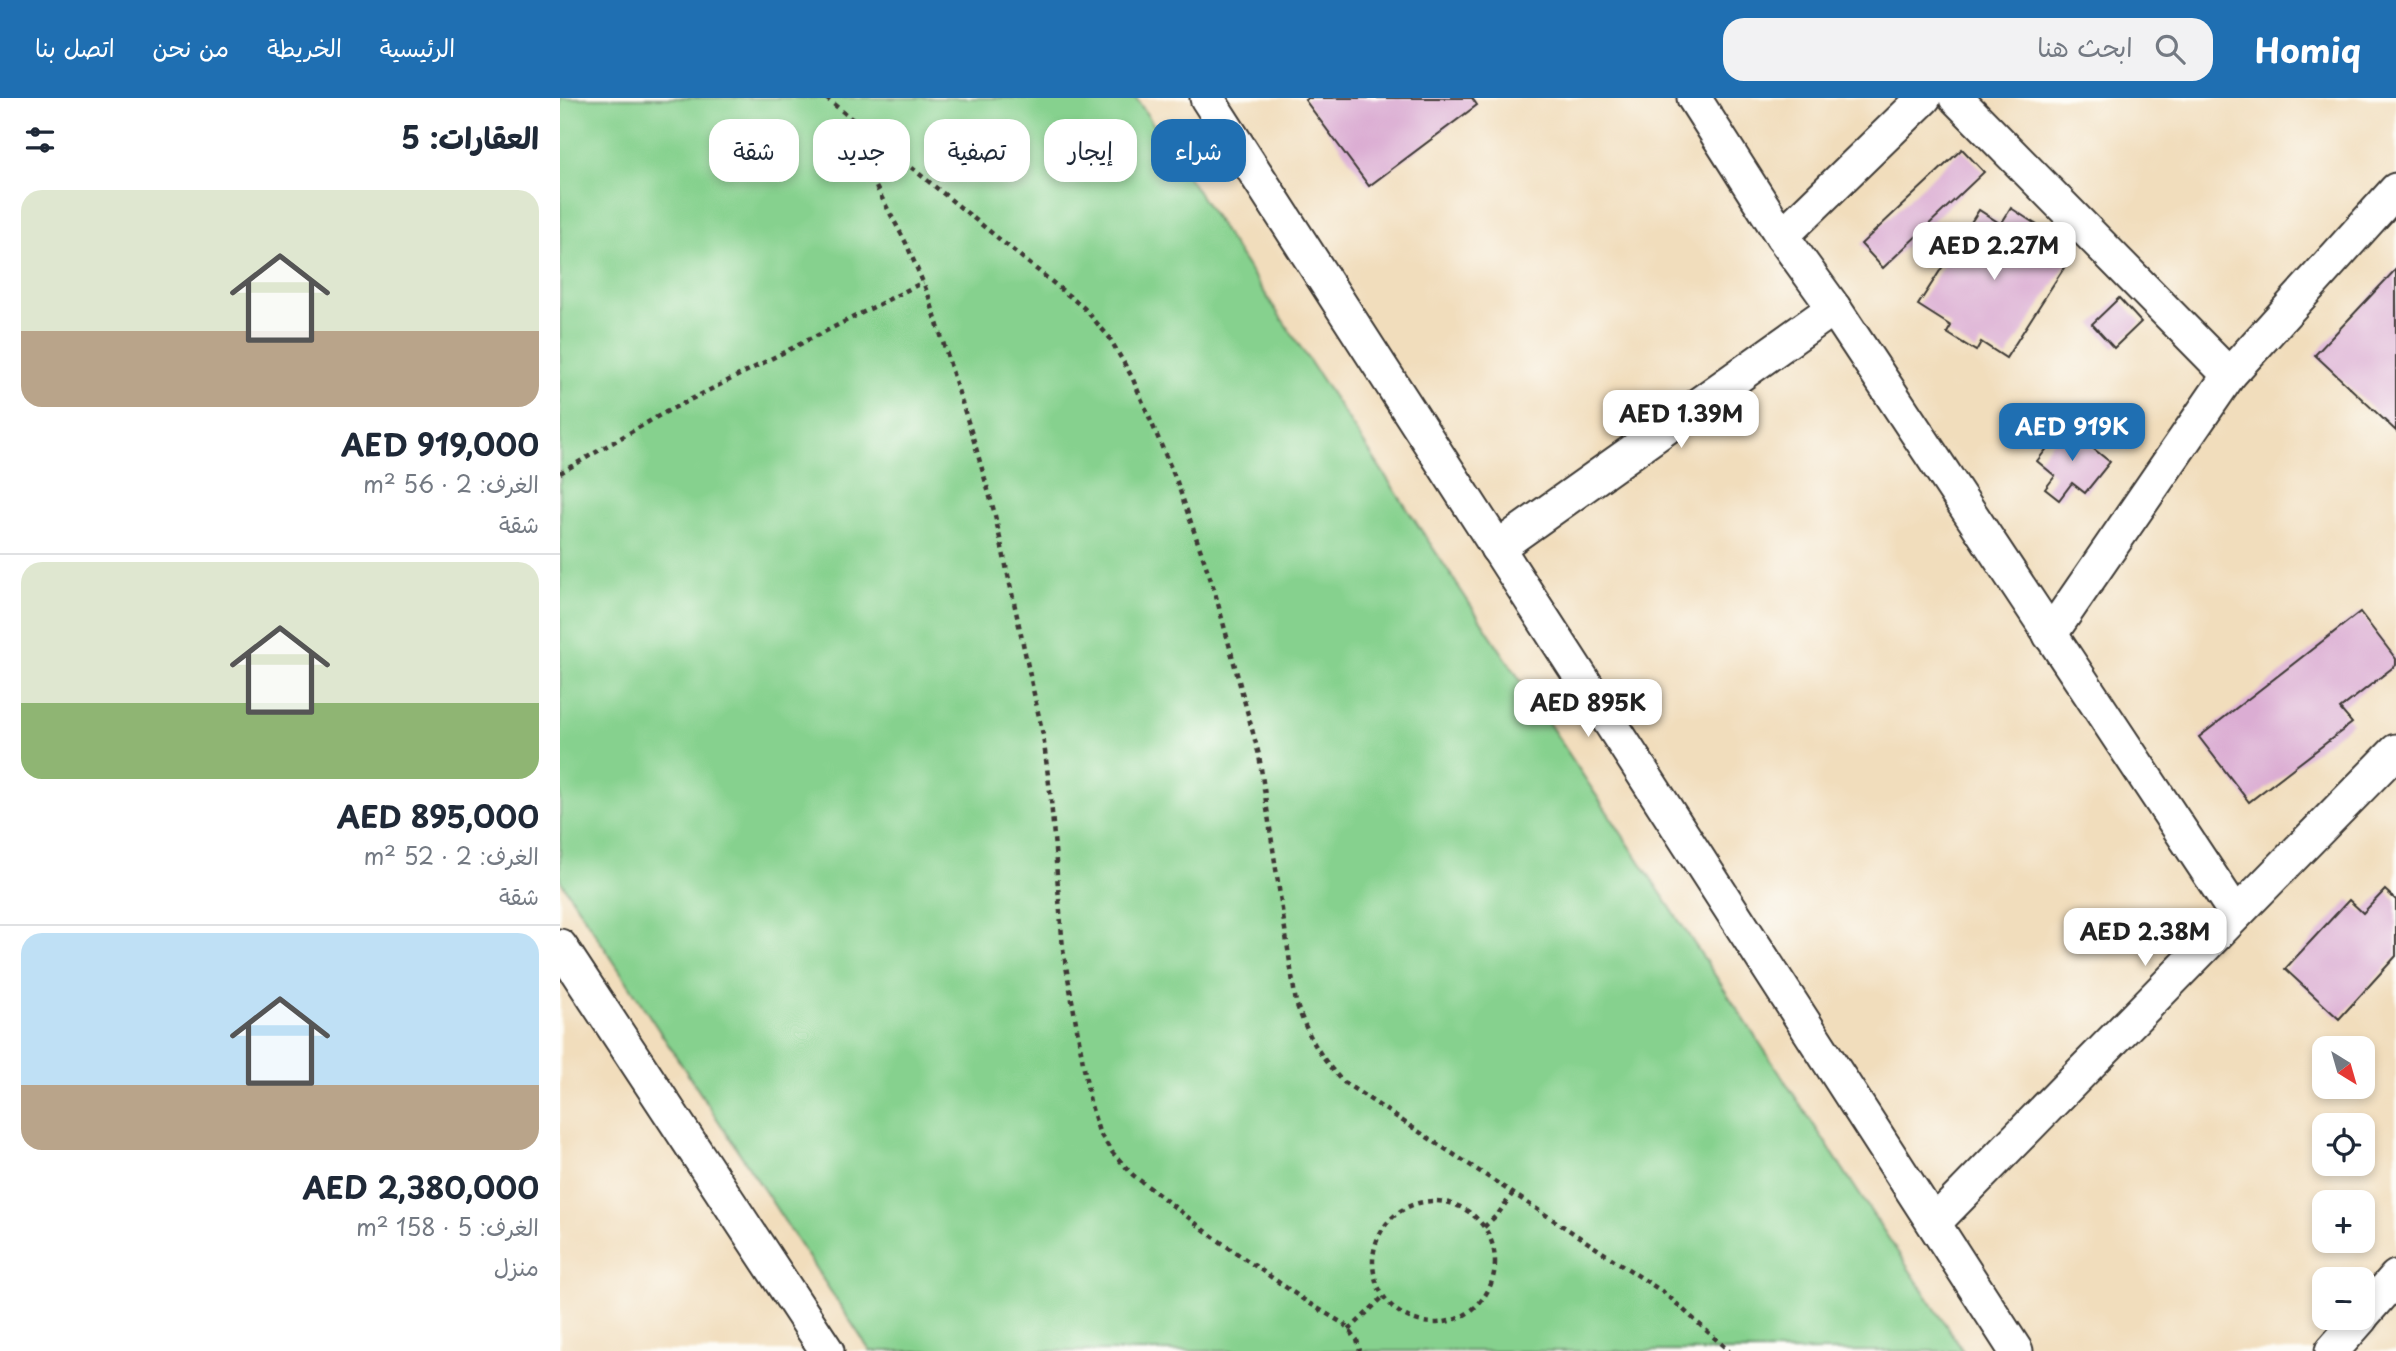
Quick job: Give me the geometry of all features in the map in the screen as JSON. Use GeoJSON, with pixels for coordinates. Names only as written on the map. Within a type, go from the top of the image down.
{"type":"FeatureCollection","features":[{"type":"Feature","properties":{"kind":"street"},"geometry":{"type":"LineString","coordinates":[[1208,98],[2016,1351]]}},
{"type":"Feature","properties":{"kind":"street"},"geometry":{"type":"LineString","coordinates":[[1694,98],[1782,236],[1833,308],[2235,914]]}},
{"type":"Feature","properties":{"kind":"street"},"geometry":{"type":"LineString","coordinates":[[1782,236],[1924,98]]}},
{"type":"Feature","properties":{"kind":"street"},"geometry":{"type":"LineString","coordinates":[[1956,98],[2229,375]]}},
{"type":"Feature","properties":{"kind":"street"},"geometry":{"type":"LineString","coordinates":[[2050,635],[2229,375],[2396,190]]}},
{"type":"Feature","properties":{"kind":"street"},"geometry":{"type":"LineString","coordinates":[[1497,548],[1833,308]]}},
{"type":"Feature","properties":{"kind":"street"},"geometry":{"type":"LineString","coordinates":[[1934,1223],[2396,751]]}},
{"type":"Feature","properties":{"kind":"street"},"geometry":{"type":"LineString","coordinates":[[560,946],[827,1351]]}},
{"type":"Feature","properties":{"kind":"street"},"geometry":{"type":"LineString","coordinates":[[2375,1302],[2396,1277]]}},
{"type":"Feature","properties":{"kind":"street"},"geometry":{"type":"LineString","coordinates":[[2332,1351],[2351,1330]]}},
{"type":"Feature","properties":{"kind":"path"},"geometry":{"type":"LineString","coordinates":[[826,98],[852,119]]}},
{"type":"Feature","properties":{"kind":"path"},"geometry":{"type":"LineString","coordinates":[[910,166],[1084,308],[1109,337],[1132,377],[1172,470],[1214,589],[1259,755],[1296,1003],[1320,1057],[1342,1081],[1666,1294],[1729,1351]]}},
{"type":"Feature","properties":{"kind":"path"},"geometry":{"type":"LineString","coordinates":[[873,182],[906,243],[923,282],[994,511],[1043,735],[1063,949],[1085,1078],[1099,1132],[1112,1152],[1133,1175],[1164,1201],[1307,1302],[1344,1324],[1357,1339],[1360,1351]]}},
{"type":"Feature","properties":{"kind":"path"},"geometry":{"type":"LineString","coordinates":[[560,473],[662,414],[923,282]]}},
{"type":"Feature","properties":{"kind":"path"},"geometry":{"type":"LineString","coordinates":[[1484,1227],[1513,1194]]}},
{"type":"Feature","properties":{"kind":"path"},"geometry":{"type":"LineString","coordinates":[[1421,1202],[1453,1204],[1468,1211],[1484,1227],[1490,1234],[1495,1249],[1496,1265],[1486,1296],[1469,1313],[1447,1323],[1431,1324],[1415,1321],[1401,1314],[1383,1297],[1374,1276],[1372,1259],[1376,1244],[1388,1223],[1406,1208],[1421,1202]]}},
{"type":"Feature","properties":{"kind":"path"},"geometry":{"type":"LineString","coordinates":[[1349,1330],[1383,1297]]}},
{"type":"Feature","properties":{"kind":"green space"},"geometry":{"type":"Polygon","coordinates":[[[560,98],[1136,98],[1151,121],[1151,182],[1191,182],[1963,1351],[870,1351],[560,880],[560,98]]]}},
{"type":"Feature","properties":{"kind":"building"},"geometry":{"type":"Polygon","coordinates":[[[1472,98],[1477,105],[1369,186],[1305,100],[1472,98]]]}},
{"type":"Feature","properties":{"kind":"building"},"geometry":{"type":"Polygon","coordinates":[[[1962,149],[1984,172],[1883,268],[1861,244],[1962,149]]]}},
{"type":"Feature","properties":{"kind":"building"},"geometry":{"type":"Polygon","coordinates":[[[2011,208],[2049,233],[2042,244],[2069,260],[2006,358],[1981,342],[1976,351],[1947,333],[1951,326],[1918,305],[1979,210],[2001,224],[2011,208]]]}},
{"type":"Feature","properties":{"kind":"building"},"geometry":{"type":"Polygon","coordinates":[[[2396,269],[2396,431],[2315,355],[2396,269]]]}},
{"type":"Feature","properties":{"kind":"building"},"geometry":{"type":"Polygon","coordinates":[[[2119,298],[2141,322],[2114,348],[2092,324],[2119,298]]]}},
{"type":"Feature","properties":{"kind":"building"},"geometry":{"type":"Polygon","coordinates":[[[2065,426],[2110,462],[2085,493],[2072,483],[2059,500],[2045,489],[2055,476],[2037,461],[2065,426]]]}},
{"type":"Feature","properties":{"kind":"building"},"geometry":{"type":"Polygon","coordinates":[[[2360,612],[2396,659],[2396,665],[2340,709],[2352,723],[2249,802],[2199,737],[2360,612]]]}},
{"type":"Feature","properties":{"kind":"building"},"geometry":{"type":"Polygon","coordinates":[[[2385,890],[2396,900],[2396,956],[2339,1019],[2285,969],[2349,900],[2363,913],[2385,890]]]}}]}
